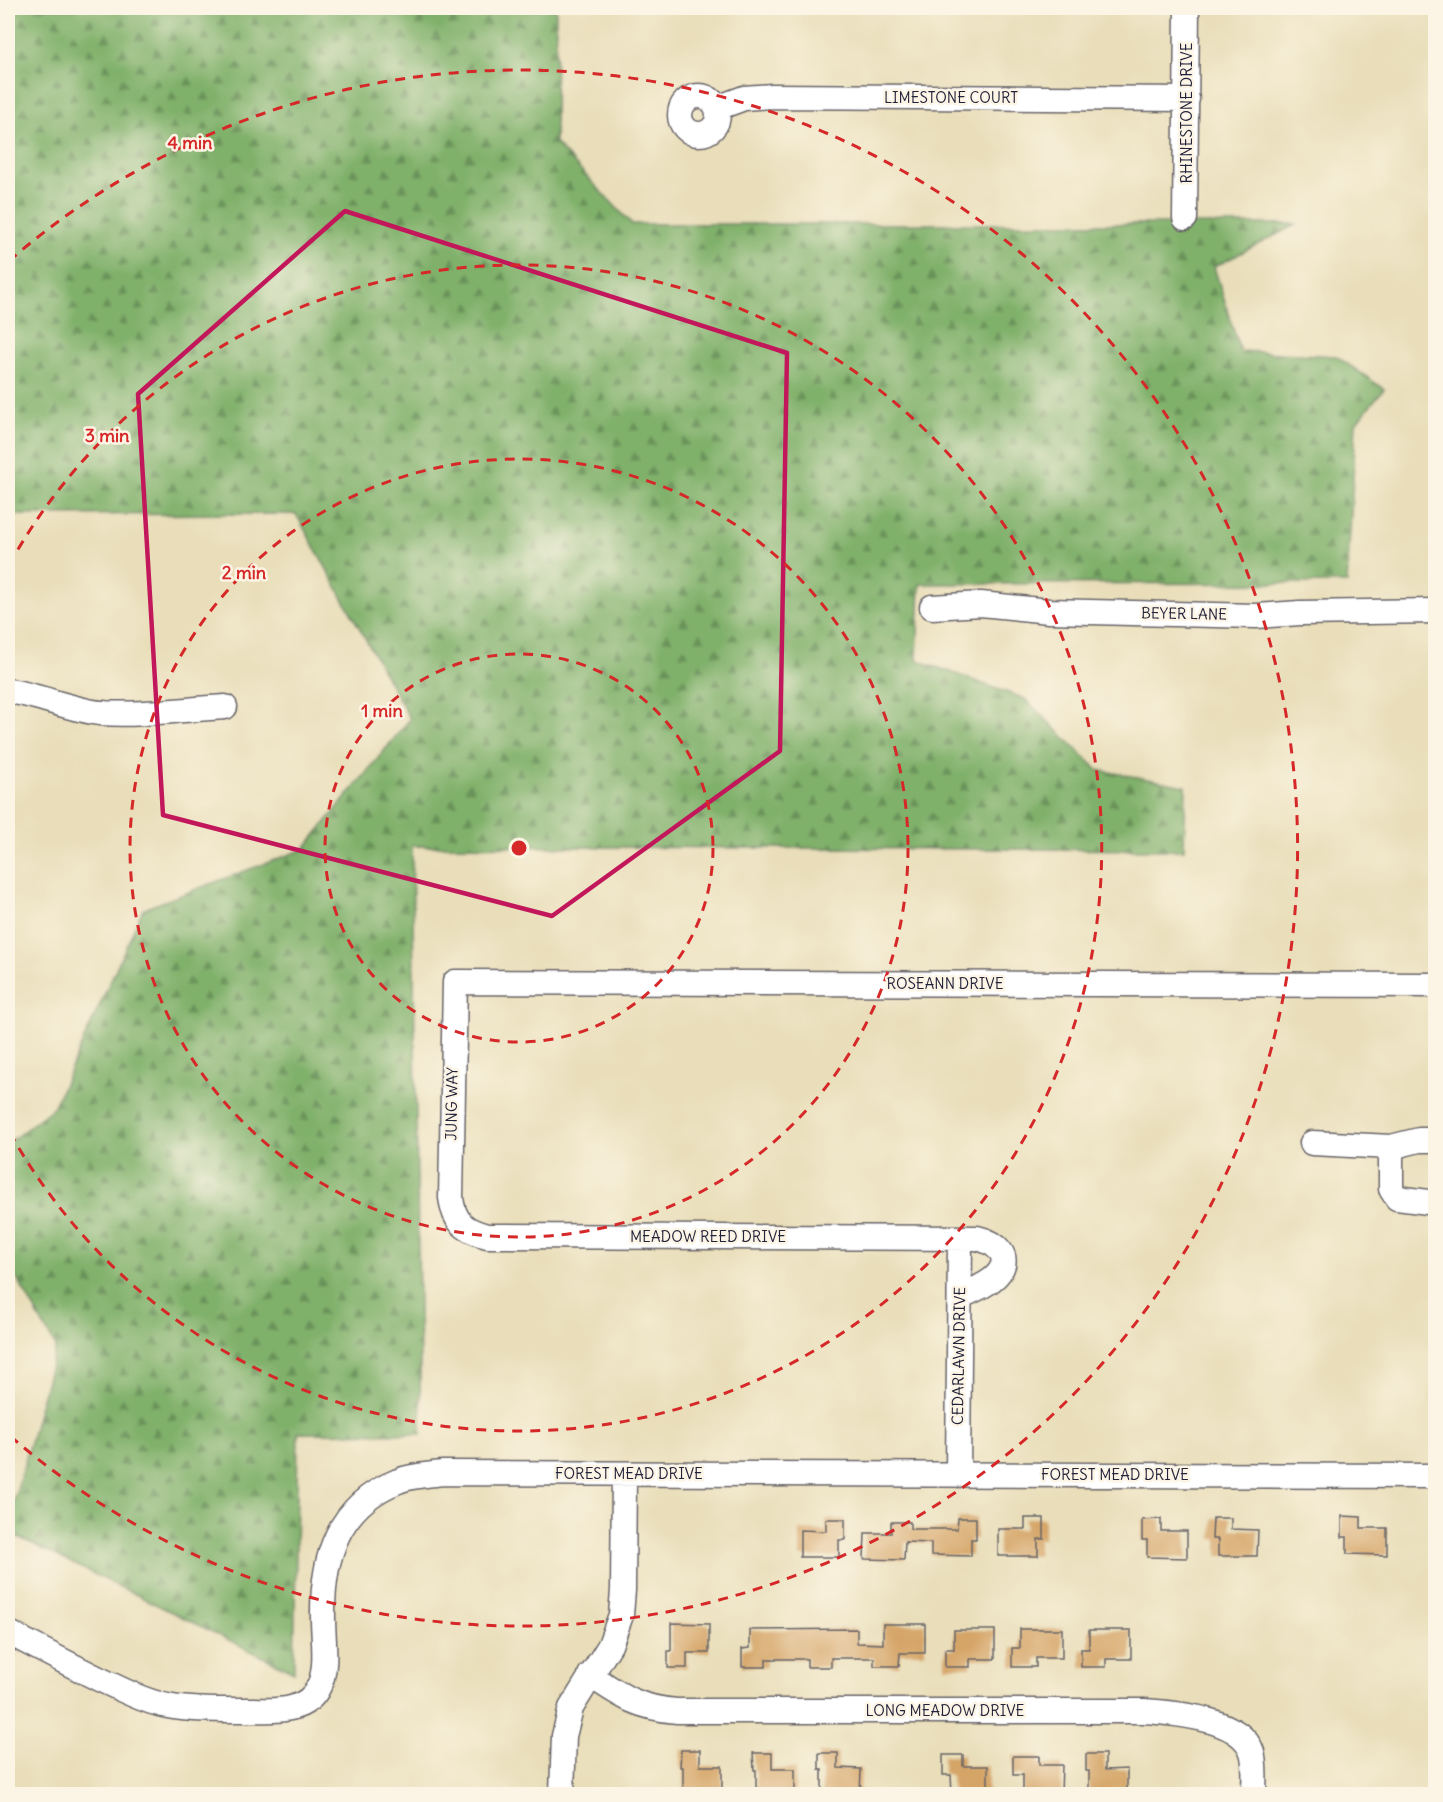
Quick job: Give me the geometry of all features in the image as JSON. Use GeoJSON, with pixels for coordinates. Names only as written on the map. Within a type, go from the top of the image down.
{"type":"FeatureCollection","features":[{"type":"Feature","properties":{"kind":"street","name":"RHINESTONE DRIVE"},"geometry":{"type":"LineString","coordinates":[[1185,218],[1187,8]]}},
{"type":"Feature","properties":{"kind":"street","name":"LIMESTONE COURT"},"geometry":{"type":"LineString","coordinates":[[717,108],[744,99],[772,96],[1187,99]]}},
{"type":"Feature","properties":{"kind":"street","name":"BEYER LANE"},"geometry":{"type":"LineString","coordinates":[[932,607],[981,604],[1049,610],[1256,616],[1299,613],[1436,611]]}},
{"type":"Feature","properties":{"kind":"street"},"geometry":{"type":"LineString","coordinates":[[8,691],[26,693],[100,713],[225,707]]}},
{"type":"Feature","properties":{"kind":"street","name":"ROSEANN DRIVE"},"geometry":{"type":"LineString","coordinates":[[455,982],[1436,985]]}},
{"type":"Feature","properties":{"kind":"street","name":"JUNG WAY"},"geometry":{"type":"LineString","coordinates":[[455,982],[451,1198],[452,1210],[460,1223]]}},
{"type":"Feature","properties":{"kind":"street"},"geometry":{"type":"LineString","coordinates":[[1312,1143],[1391,1147],[1419,1140],[1436,1140]]}},
{"type":"Feature","properties":{"kind":"street"},"geometry":{"type":"LineString","coordinates":[[1391,1147],[1392,1189],[1397,1198],[1436,1203]]}},
{"type":"Feature","properties":{"kind":"street","name":"MEADOW REED DRIVE"},"geometry":{"type":"LineString","coordinates":[[460,1223],[472,1232],[487,1236],[977,1238],[989,1240],[997,1245],[1002,1254],[1002,1264],[998,1274],[960,1297]]}},
{"type":"Feature","properties":{"kind":"street","name":"CEDARLAWN DRIVE"},"geometry":{"type":"LineString","coordinates":[[958,1475],[960,1238]]}},
{"type":"Feature","properties":{"kind":"street","name":"FOREST MEAD DRIVE"},"geometry":{"type":"LineString","coordinates":[[8,1632],[126,1692],[172,1707],[272,1711],[290,1709],[314,1696],[320,1685],[323,1670],[323,1593],[328,1557],[344,1525],[369,1497],[400,1480],[443,1473],[1436,1476]]}},
{"type":"Feature","properties":{"kind":"street"},"geometry":{"type":"LineString","coordinates":[[562,1794],[563,1748],[571,1708],[615,1635],[621,1615],[624,1474]]}},
{"type":"Feature","properties":{"kind":"street","name":"LONG MEADOW DRIVE"},"geometry":{"type":"LineString","coordinates":[[590,1676],[622,1697],[644,1706],[677,1711],[1144,1711],[1166,1713],[1226,1726],[1238,1732],[1247,1741],[1252,1753],[1254,1794]]}},
{"type":"Feature","properties":{"kind":"highlighted area"},"geometry":{"type":"Polygon","coordinates":[[[345,211],[787,353],[780,751],[552,916],[163,815],[138,394],[345,211]]]}},
{"type":"Feature","properties":{"kind":"green space"},"geometry":{"type":"Polygon","coordinates":[[[8,8],[556,8],[555,143],[632,224],[1297,224],[1214,267],[1240,351],[1336,356],[1384,389],[1356,423],[1347,583],[920,584],[917,660],[1025,699],[1098,770],[1186,786],[1184,850],[412,846],[421,1434],[298,1433],[294,1672],[8,1532],[8,1523],[56,1347],[8,1263],[8,1143],[53,1108],[143,909],[304,849],[410,719],[296,514],[8,515],[8,8]]]}},
{"type":"Feature","properties":{"kind":"building"},"geometry":{"type":"Polygon","coordinates":[[[1342,1516],[1361,1517],[1361,1528],[1387,1528],[1387,1555],[1347,1554],[1347,1537],[1342,1537],[1342,1516]]]}},
{"type":"Feature","properties":{"kind":"building"},"geometry":{"type":"Polygon","coordinates":[[[958,1518],[976,1518],[976,1539],[971,1539],[971,1556],[931,1555],[931,1543],[905,1542],[904,1560],[864,1559],[865,1533],[891,1533],[891,1522],[910,1522],[910,1529],[957,1529],[958,1518]]]}},
{"type":"Feature","properties":{"kind":"building"},"geometry":{"type":"Polygon","coordinates":[[[1025,1518],[1044,1518],[1044,1539],[1038,1539],[1038,1556],[998,1556],[998,1529],[1025,1529],[1025,1518]]]}},
{"type":"Feature","properties":{"kind":"building"},"geometry":{"type":"Polygon","coordinates":[[[1213,1518],[1231,1518],[1231,1529],[1258,1530],[1257,1556],[1218,1556],[1218,1539],[1212,1539],[1213,1518]]]}},
{"type":"Feature","properties":{"kind":"building"},"geometry":{"type":"Polygon","coordinates":[[[826,1519],[845,1519],[845,1540],[839,1540],[839,1557],[800,1557],[800,1530],[826,1531],[826,1519]]]}},
{"type":"Feature","properties":{"kind":"building"},"geometry":{"type":"Polygon","coordinates":[[[1161,1519],[1161,1531],[1187,1531],[1187,1558],[1147,1557],[1147,1540],[1142,1540],[1142,1520],[1161,1519]]]}},
{"type":"Feature","properties":{"kind":"building"},"geometry":{"type":"Polygon","coordinates":[[[671,1623],[709,1624],[709,1653],[687,1653],[687,1668],[668,1668],[668,1651],[671,1651],[671,1623]]]}},
{"type":"Feature","properties":{"kind":"building"},"geometry":{"type":"Polygon","coordinates":[[[883,1624],[925,1624],[925,1653],[900,1653],[899,1666],[874,1666],[874,1658],[831,1658],[831,1667],[807,1667],[807,1659],[766,1659],[766,1667],[742,1667],[742,1649],[750,1648],[750,1630],[857,1629],[857,1643],[883,1644],[883,1624]]]}},
{"type":"Feature","properties":{"kind":"building"},"geometry":{"type":"Polygon","coordinates":[[[1020,1629],[1062,1629],[1062,1658],[1036,1658],[1036,1667],[1012,1667],[1012,1648],[1020,1648],[1020,1629]]]}},
{"type":"Feature","properties":{"kind":"building"},"geometry":{"type":"Polygon","coordinates":[[[954,1630],[995,1630],[995,1659],[970,1659],[970,1667],[945,1667],[945,1649],[954,1649],[954,1630]]]}},
{"type":"Feature","properties":{"kind":"building"},"geometry":{"type":"Polygon","coordinates":[[[1089,1630],[1131,1630],[1131,1659],[1106,1659],[1106,1667],[1081,1667],[1081,1649],[1089,1649],[1089,1630]]]}},
{"type":"Feature","properties":{"kind":"building"},"geometry":{"type":"Polygon","coordinates":[[[681,1750],[700,1750],[700,1766],[722,1766],[722,1794],[683,1794],[681,1750]]]}},
{"type":"Feature","properties":{"kind":"building"},"geometry":{"type":"Polygon","coordinates":[[[753,1753],[772,1753],[772,1769],[795,1769],[795,1794],[756,1794],[753,1753]]]}},
{"type":"Feature","properties":{"kind":"building"},"geometry":{"type":"Polygon","coordinates":[[[819,1753],[838,1753],[838,1768],[861,1769],[860,1794],[822,1794],[819,1753]]]}},
{"type":"Feature","properties":{"kind":"building"},"geometry":{"type":"Polygon","coordinates":[[[1086,1754],[1105,1754],[1105,1770],[1127,1769],[1127,1794],[1089,1794],[1086,1754]]]}},
{"type":"Feature","properties":{"kind":"building"},"geometry":{"type":"Polygon","coordinates":[[[943,1755],[963,1755],[963,1766],[988,1766],[988,1794],[952,1794],[951,1775],[943,1775],[943,1755]]]}},
{"type":"Feature","properties":{"kind":"building"},"geometry":{"type":"Polygon","coordinates":[[[1013,1756],[1039,1756],[1039,1765],[1062,1765],[1061,1794],[1023,1794],[1023,1775],[1013,1775],[1013,1756]]]}},
{"type":"Feature","properties":{"kind":"waterway"},"geometry":{"type":"LineString","coordinates":[[8,1787],[21,1794]]}}]}
